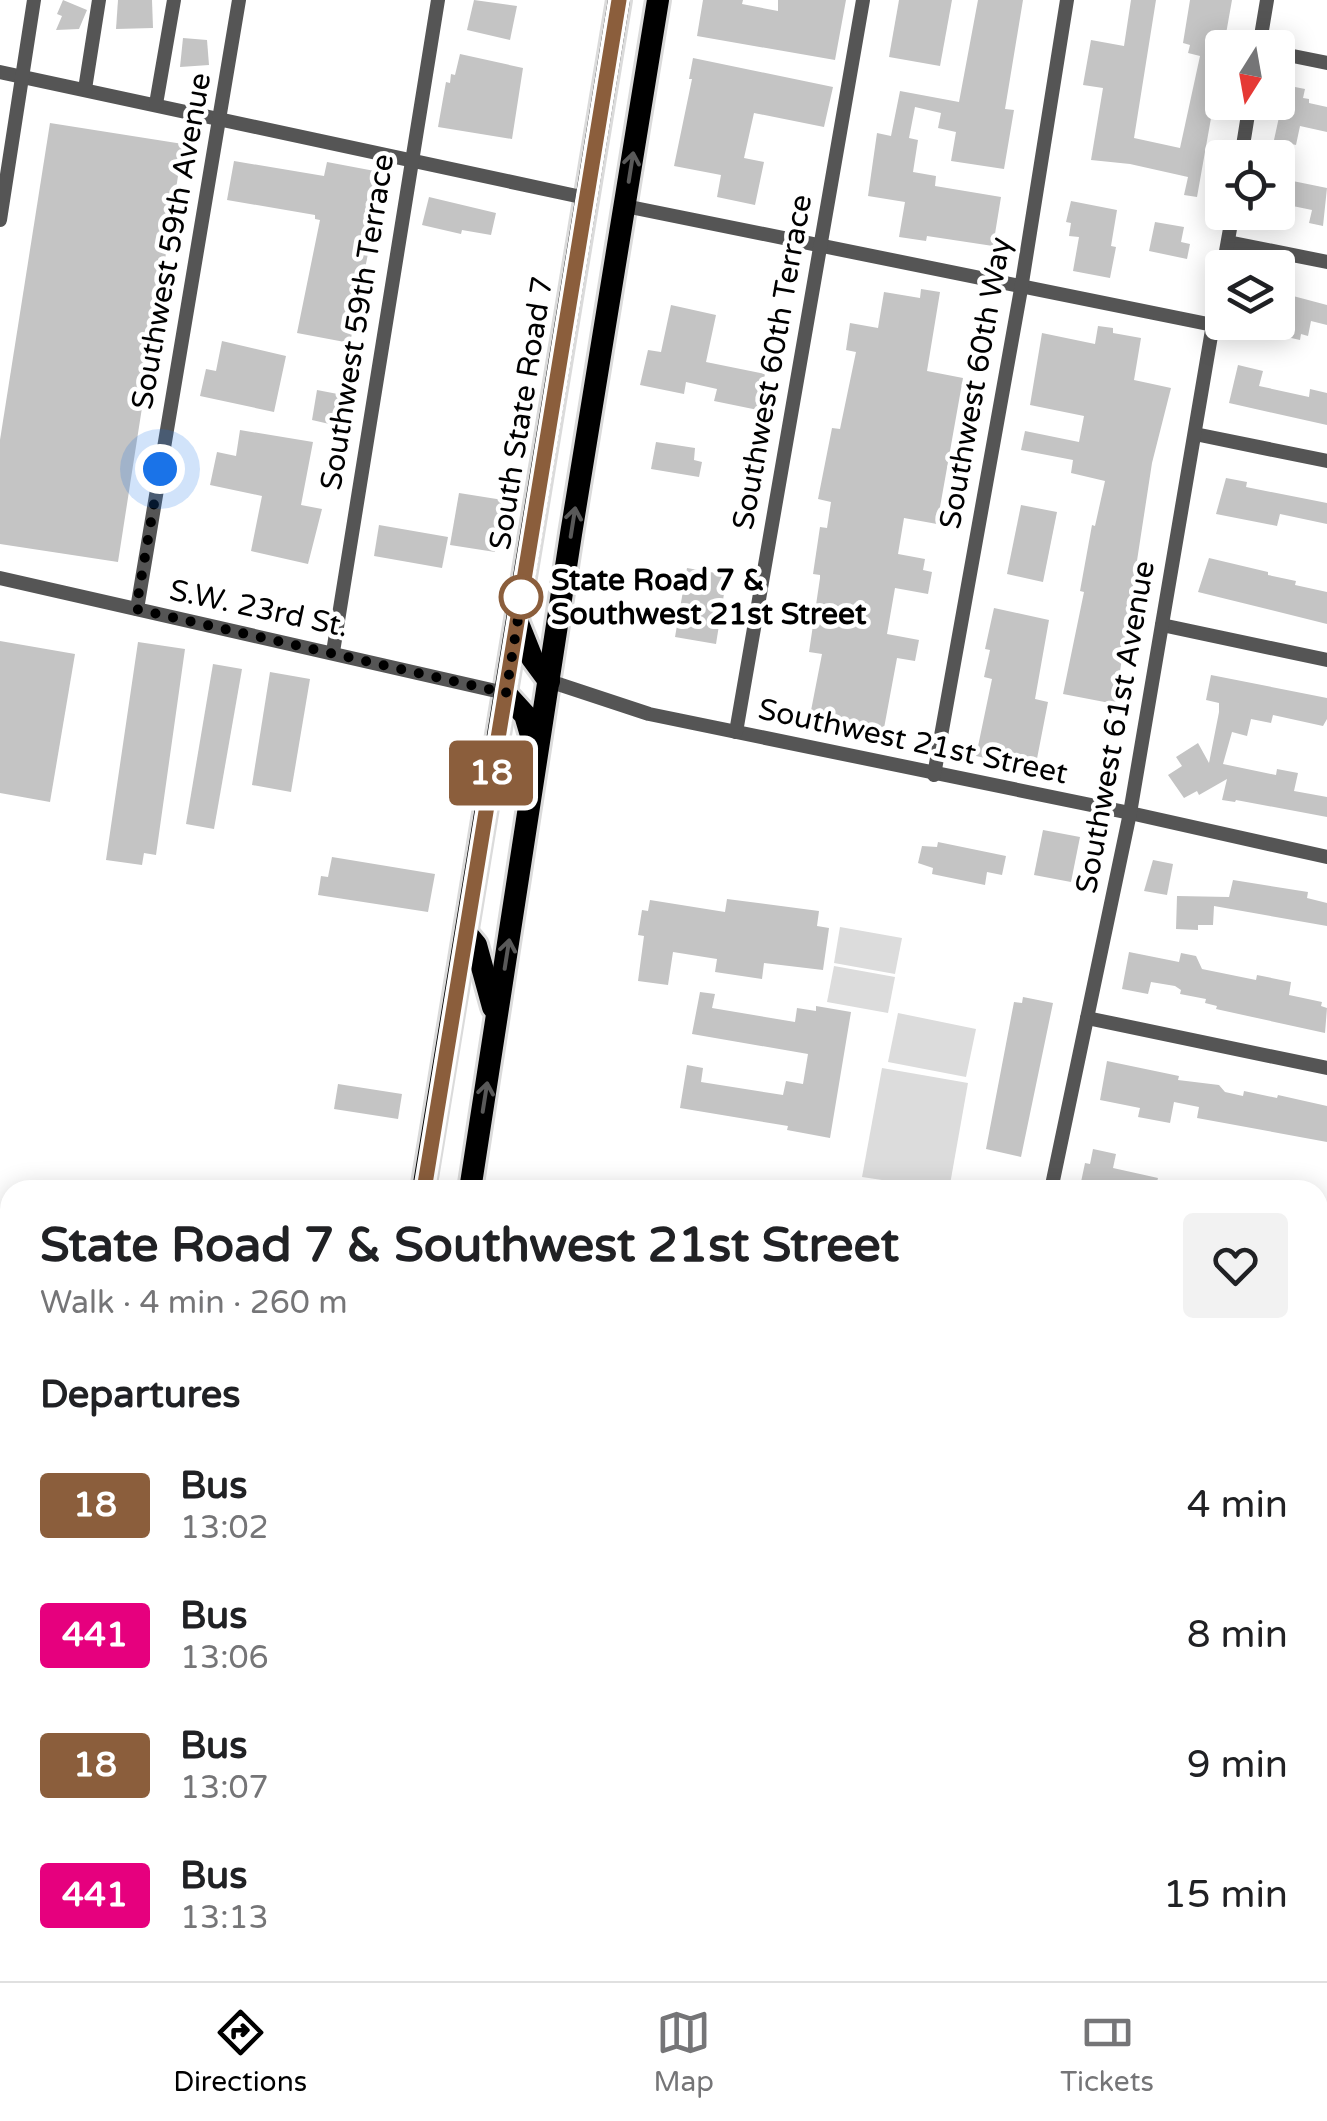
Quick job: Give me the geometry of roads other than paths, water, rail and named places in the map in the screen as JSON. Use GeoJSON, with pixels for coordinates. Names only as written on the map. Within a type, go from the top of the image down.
{"type":"FeatureCollection","features":[{"type":"Feature","properties":{"kind":"main road","name":"South State Road 7"},"geometry":{"type":"LineString","coordinates":[[426,1180],[618,0]]}},
{"type":"Feature","properties":{"kind":"main road"},"geometry":{"type":"LineString","coordinates":[[472,1180],[658,0]]}},
{"type":"Feature","properties":{"kind":"main road"},"geometry":{"type":"LineString","coordinates":[[517,619],[532,658],[549,681]]}},
{"type":"Feature","properties":{"kind":"main road"},"geometry":{"type":"LineString","coordinates":[[506,693],[525,715],[537,757]]}},
{"type":"Feature","properties":{"kind":"main road"},"geometry":{"type":"LineString","coordinates":[[466,933],[482,962],[496,1020]]}},
{"type":"Feature","properties":{"kind":"street"},"geometry":{"type":"LineString","coordinates":[[0,220],[34,0]]}},
{"type":"Feature","properties":{"kind":"street"},"geometry":{"type":"LineString","coordinates":[[85,89],[99,0]]}},
{"type":"Feature","properties":{"kind":"street"},"geometry":{"type":"LineString","coordinates":[[156,104],[174,0]]}},
{"type":"Feature","properties":{"kind":"street","name":"Southwest 59th Avenue"},"geometry":{"type":"LineString","coordinates":[[136,609],[239,0]]}},
{"type":"Feature","properties":{"kind":"street","name":"Southwest 59th Terrace"},"geometry":{"type":"LineString","coordinates":[[332,652],[438,0]]}},
{"type":"Feature","properties":{"kind":"street","name":"Southwest 60th Terrace"},"geometry":{"type":"LineString","coordinates":[[736,732],[863,0]]}},
{"type":"Feature","properties":{"kind":"street","name":"Southwest 60th Way"},"geometry":{"type":"LineString","coordinates":[[934,775],[1021,289],[1067,0]]}},
{"type":"Feature","properties":{"kind":"street"},"geometry":{"type":"LineString","coordinates":[[1262,30],[1267,0]]}},
{"type":"Feature","properties":{"kind":"street"},"geometry":{"type":"LineString","coordinates":[[1295,56],[1327,63]]}},
{"type":"Feature","properties":{"kind":"street"},"geometry":{"type":"LineString","coordinates":[[0,72],[586,198]]}},
{"type":"Feature","properties":{"kind":"street"},"geometry":{"type":"LineString","coordinates":[[625,206],[1205,325]]}},
{"type":"Feature","properties":{"kind":"street","name":"Southwest 61st Avenue"},"geometry":{"type":"LineString","coordinates":[[1227,250],[1230,230]]}},
{"type":"Feature","properties":{"kind":"street"},"geometry":{"type":"LineString","coordinates":[[1228,242],[1327,262]]}},
{"type":"Feature","properties":{"kind":"street","name":"Southwest 61st Avenue"},"geometry":{"type":"LineString","coordinates":[[1053,1180],[1130,813],[1210,340]]}},
{"type":"Feature","properties":{"kind":"street"},"geometry":{"type":"LineString","coordinates":[[1195,434],[1327,461]]}},
{"type":"Feature","properties":{"kind":"street","name":"S.W. 23rd St."},"geometry":{"type":"LineString","coordinates":[[0,578],[506,693]]}},
{"type":"Feature","properties":{"kind":"street"},"geometry":{"type":"LineString","coordinates":[[1162,625],[1327,660]]}},
{"type":"Feature","properties":{"kind":"street","name":"Southwest 21st Street"},"geometry":{"type":"LineString","coordinates":[[549,681],[649,714],[1327,857]]}},
{"type":"Feature","properties":{"kind":"street"},"geometry":{"type":"LineString","coordinates":[[1087,1018],[1327,1068]]}},
{"type":"Feature","properties":{"kind":"place","name":"State Road 7 & Southwest 21st Street"},"geometry":{"type":"Point","coordinates":[521,597]}}]}
